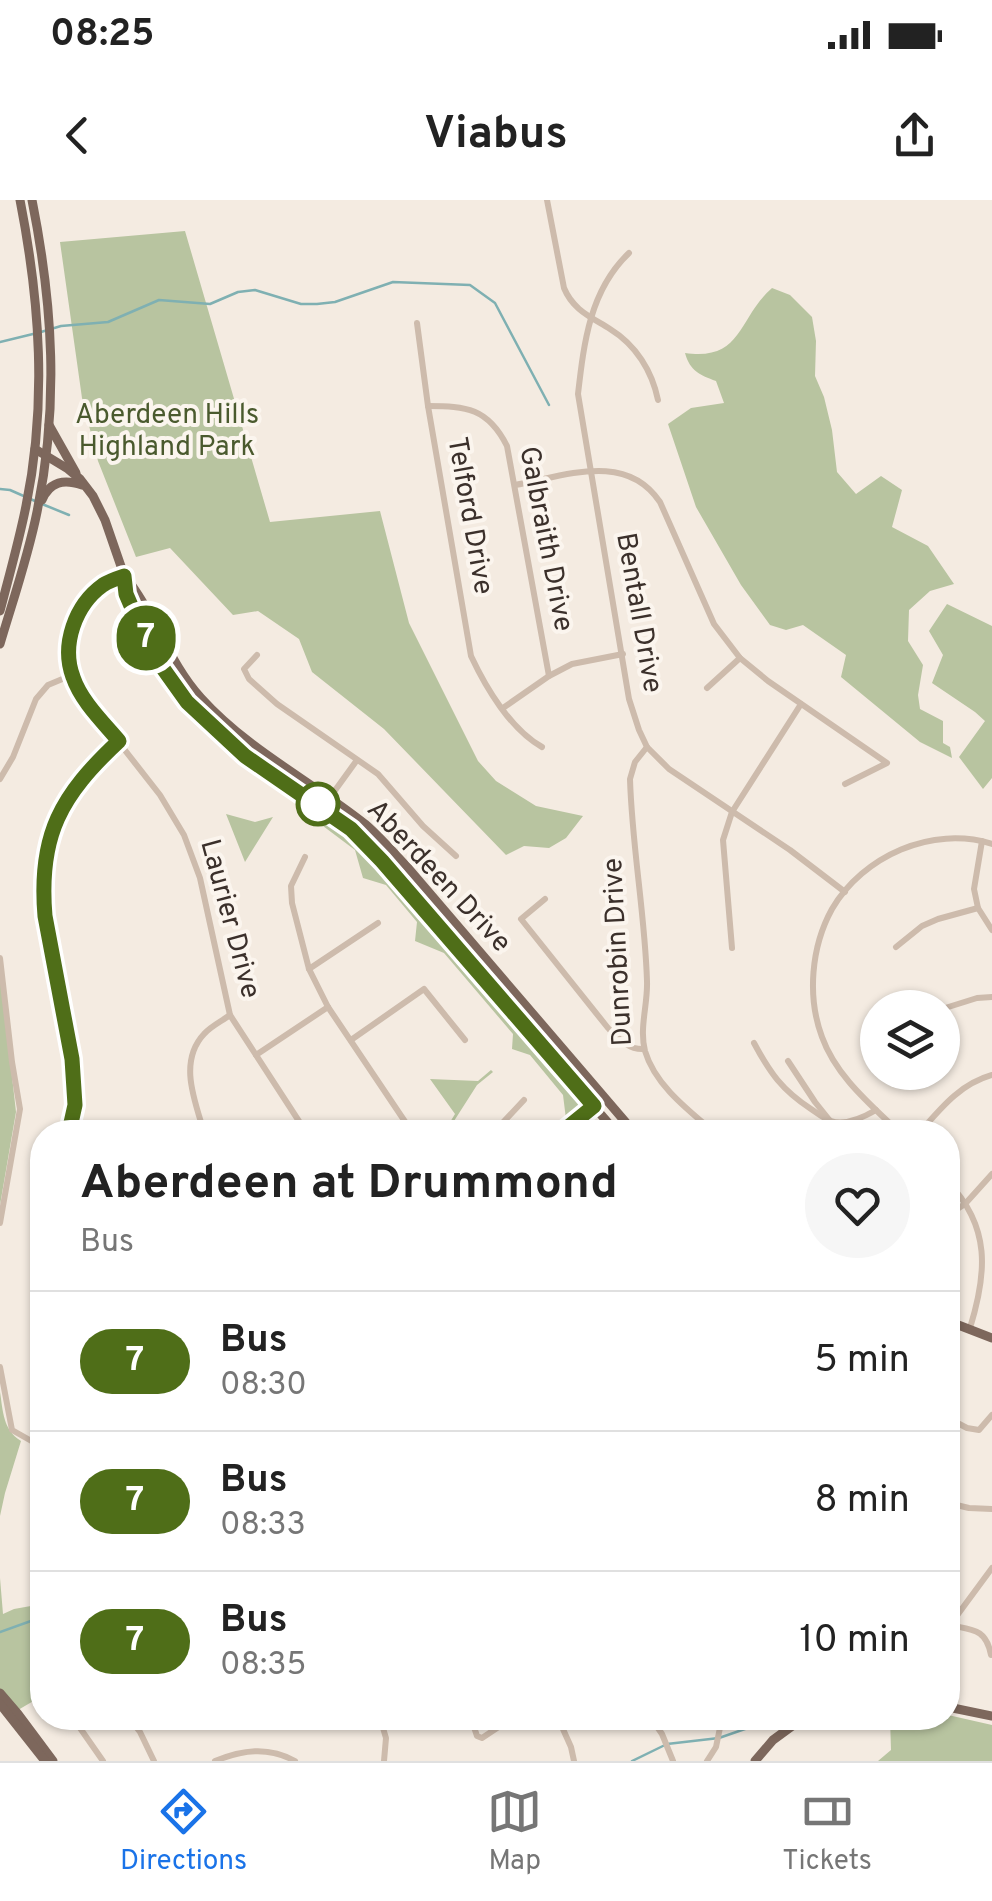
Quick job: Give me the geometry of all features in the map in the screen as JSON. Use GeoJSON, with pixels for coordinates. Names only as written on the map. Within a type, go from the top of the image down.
{"type":"FeatureCollection","features":[{"type":"Feature","properties":{"kind":"main road"},"geometry":{"type":"LineString","coordinates":[[0,610],[26,506],[40,374],[32,263],[20,200]]}},
{"type":"Feature","properties":{"kind":"main road"},"geometry":{"type":"LineString","coordinates":[[0,644],[38,512],[49,426],[51,336],[44,264],[32,200]]}},
{"type":"Feature","properties":{"kind":"main road"},"geometry":{"type":"LineString","coordinates":[[49,426],[82,482]]}},
{"type":"Feature","properties":{"kind":"main road","name":"Aberdeen Drive"},"geometry":{"type":"LineString","coordinates":[[35,449],[82,482],[105,520],[126,594],[144,636],[187,702],[245,756],[351,829],[606,1120]]}},
{"type":"Feature","properties":{"kind":"main road"},"geometry":{"type":"LineString","coordinates":[[38,512],[45,493],[58,482],[82,482]]}},
{"type":"Feature","properties":{"kind":"main road","name":"Aberdeen Drive"},"geometry":{"type":"LineString","coordinates":[[124,576],[174,663],[200,698],[259,750],[368,827],[408,868],[623,1120]]}},
{"type":"Feature","properties":{"kind":"main road"},"geometry":{"type":"LineString","coordinates":[[960,1325],[992,1338]]}},
{"type":"Feature","properties":{"kind":"main road"},"geometry":{"type":"LineString","coordinates":[[0,1693],[53,1761]]}},
{"type":"Feature","properties":{"kind":"main road"},"geometry":{"type":"LineString","coordinates":[[0,1704],[44,1761]]}},
{"type":"Feature","properties":{"kind":"main road"},"geometry":{"type":"LineString","coordinates":[[960,1709],[992,1716]]}},
{"type":"Feature","properties":{"kind":"main road"},"geometry":{"type":"LineString","coordinates":[[755,1761],[787,1730]]}},
{"type":"Feature","properties":{"kind":"street"},"geometry":{"type":"LineString","coordinates":[[548,200],[568,299],[632,347],[654,380],[658,400]]}},
{"type":"Feature","properties":{"kind":"street","name":"Bentall Drive"},"geometry":{"type":"LineString","coordinates":[[629,253],[613,268],[590,317],[578,394],[629,699],[638,730],[669,769],[790,850],[844,892]]}},
{"type":"Feature","properties":{"kind":"street","name":"Telford Drive"},"geometry":{"type":"LineString","coordinates":[[417,322],[470,656],[483,682],[524,737],[542,747]]}},
{"type":"Feature","properties":{"kind":"street","name":"Galbraith Drive"},"geometry":{"type":"LineString","coordinates":[[428,406],[464,407],[479,413],[506,446],[549,676]]}},
{"type":"Feature","properties":{"kind":"street"},"geometry":{"type":"LineString","coordinates":[[515,485],[602,470],[633,476],[649,486],[660,502],[714,624],[740,658],[887,763],[845,784]]}},
{"type":"Feature","properties":{"kind":"street"},"geometry":{"type":"LineString","coordinates":[[0,779],[36,700],[48,685],[72,675],[72,630],[83,604],[104,584],[124,576]]}},
{"type":"Feature","properties":{"kind":"street"},"geometry":{"type":"LineString","coordinates":[[503,708],[572,664],[622,654]]}},
{"type":"Feature","properties":{"kind":"street"},"geometry":{"type":"LineString","coordinates":[[257,655],[244,669],[249,679],[277,704],[378,774],[423,826],[456,856]]}},
{"type":"Feature","properties":{"kind":"street"},"geometry":{"type":"LineString","coordinates":[[706,688],[740,658]]}},
{"type":"Feature","properties":{"kind":"street","name":"Laurier Drive"},"geometry":{"type":"LineString","coordinates":[[72,675],[80,691],[160,795],[184,836],[200,878],[230,1015],[298,1120]]}},
{"type":"Feature","properties":{"kind":"street"},"geometry":{"type":"LineString","coordinates":[[732,948],[723,840],[732,812],[800,704]]}},
{"type":"Feature","properties":{"kind":"street"},"geometry":{"type":"LineString","coordinates":[[71,1120],[75,1105],[72,1059],[45,916],[45,853],[54,826],[78,782],[119,741]]}},
{"type":"Feature","properties":{"kind":"street","name":"Dunrobin Drive"},"geometry":{"type":"LineString","coordinates":[[647,746],[635,762],[630,779],[648,983],[644,1049],[666,1088],[701,1120]]}},
{"type":"Feature","properties":{"kind":"street"},"geometry":{"type":"LineString","coordinates":[[322,807],[357,760]]}},
{"type":"Feature","properties":{"kind":"street"},"geometry":{"type":"LineString","coordinates":[[886,1120],[848,1081],[821,1036],[813,975],[821,934],[844,892],[876,864],[910,845],[949,838],[992,844]]}},
{"type":"Feature","properties":{"kind":"street"},"geometry":{"type":"LineString","coordinates":[[982,840],[974,889],[978,908],[992,930]]}},
{"type":"Feature","properties":{"kind":"street"},"geometry":{"type":"LineString","coordinates":[[304,857],[291,886],[309,969],[328,1007],[404,1120]]}},
{"type":"Feature","properties":{"kind":"street"},"geometry":{"type":"LineString","coordinates":[[545,899],[521,920],[608,1028],[635,1049],[644,1049]]}},
{"type":"Feature","properties":{"kind":"street"},"geometry":{"type":"LineString","coordinates":[[896,947],[938,918],[978,908]]}},
{"type":"Feature","properties":{"kind":"street"},"geometry":{"type":"LineString","coordinates":[[309,969],[378,923]]}},
{"type":"Feature","properties":{"kind":"street"},"geometry":{"type":"LineString","coordinates":[[0,958],[20,1109],[0,1223]]}},
{"type":"Feature","properties":{"kind":"street"},"geometry":{"type":"LineString","coordinates":[[351,1040],[424,988],[465,1040]]}},
{"type":"Feature","properties":{"kind":"street"},"geometry":{"type":"LineString","coordinates":[[960,1003],[992,997]]}},
{"type":"Feature","properties":{"kind":"street"},"geometry":{"type":"LineString","coordinates":[[256,1055],[328,1007]]}},
{"type":"Feature","properties":{"kind":"street"},"geometry":{"type":"LineString","coordinates":[[200,1120],[190,1085],[194,1048],[205,1032],[230,1015]]}},
{"type":"Feature","properties":{"kind":"street"},"geometry":{"type":"LineString","coordinates":[[754,1043],[787,1093],[827,1120]]}},
{"type":"Feature","properties":{"kind":"street"},"geometry":{"type":"LineString","coordinates":[[788,1061],[829,1120]]}},
{"type":"Feature","properties":{"kind":"street"},"geometry":{"type":"LineString","coordinates":[[931,1120],[963,1088],[992,1074]]}},
{"type":"Feature","properties":{"kind":"street"},"geometry":{"type":"LineString","coordinates":[[505,1120],[524,1100]]}},
{"type":"Feature","properties":{"kind":"street"},"geometry":{"type":"LineString","coordinates":[[577,1120],[605,1101]]}},
{"type":"Feature","properties":{"kind":"street"},"geometry":{"type":"LineString","coordinates":[[852,1120],[876,1110]]}},
{"type":"Feature","properties":{"kind":"street"},"geometry":{"type":"LineString","coordinates":[[960,1207],[992,1174]]}},
{"type":"Feature","properties":{"kind":"street"},"geometry":{"type":"LineString","coordinates":[[960,1197],[974,1219],[982,1246],[980,1297],[970,1328]]}},
{"type":"Feature","properties":{"kind":"street"},"geometry":{"type":"LineString","coordinates":[[0,1367],[12,1430],[30,1440]]}},
{"type":"Feature","properties":{"kind":"street"},"geometry":{"type":"LineString","coordinates":[[960,1425],[979,1430],[992,1415]]}},
{"type":"Feature","properties":{"kind":"street"},"geometry":{"type":"LineString","coordinates":[[960,1506],[992,1509]]}},
{"type":"Feature","properties":{"kind":"street"},"geometry":{"type":"LineString","coordinates":[[960,1610],[992,1568]]}},
{"type":"Feature","properties":{"kind":"street"},"geometry":{"type":"LineString","coordinates":[[960,1627],[984,1636],[992,1654]]}},
{"type":"Feature","properties":{"kind":"street"},"geometry":{"type":"LineString","coordinates":[[82,1730],[104,1761]]}},
{"type":"Feature","properties":{"kind":"street"},"geometry":{"type":"LineString","coordinates":[[139,1730],[154,1761]]}},
{"type":"Feature","properties":{"kind":"street"},"geometry":{"type":"LineString","coordinates":[[384,1730],[384,1761]]}},
{"type":"Feature","properties":{"kind":"street"},"geometry":{"type":"LineString","coordinates":[[474,1730],[482,1738],[494,1730]]}},
{"type":"Feature","properties":{"kind":"street"},"geometry":{"type":"LineString","coordinates":[[563,1730],[574,1761]]}},
{"type":"Feature","properties":{"kind":"street"},"geometry":{"type":"LineString","coordinates":[[659,1730],[673,1761]]}},
{"type":"Feature","properties":{"kind":"street"},"geometry":{"type":"LineString","coordinates":[[706,1761],[716,1748],[720,1730]]}},
{"type":"Feature","properties":{"kind":"street"},"geometry":{"type":"LineString","coordinates":[[215,1761],[255,1750],[280,1753],[295,1761]]}},
{"type":"Feature","properties":{"kind":"green space","name":"Aberdeen Hills Highland Park"},"geometry":{"type":"Polygon","coordinates":[[[185,231],[270,522],[380,511],[409,623],[478,761],[496,781],[536,806],[583,816],[566,838],[549,848],[524,846],[506,855],[384,729],[312,672],[299,639],[258,611],[233,615],[170,548],[136,557],[98,461],[82,398],[60,242],[185,231]]]}},
{"type":"Feature","properties":{"kind":"green space"},"geometry":{"type":"Polygon","coordinates":[[[772,288],[790,295],[812,317],[815,376],[832,430],[837,472],[856,494],[881,476],[902,490],[892,527],[928,546],[954,584],[930,591],[909,610],[908,641],[923,665],[920,709],[943,721],[943,743],[950,747],[952,758],[920,742],[841,677],[846,655],[803,625],[786,630],[770,625],[741,585],[696,507],[668,424],[691,408],[724,403],[716,381],[696,372],[685,353],[704,354],[729,344],[772,288]]]}},
{"type":"Feature","properties":{"kind":"green space"},"geometry":{"type":"Polygon","coordinates":[[[947,604],[992,626],[992,778],[983,789],[959,757],[985,721],[932,683],[943,655],[929,631],[947,604]]]}},
{"type":"Feature","properties":{"kind":"green space"},"geometry":{"type":"Polygon","coordinates":[[[311,809],[369,854],[579,1102],[580,1108],[566,1119],[563,1095],[530,1055],[512,1049],[513,1034],[444,953],[415,941],[417,922],[386,885],[363,878],[355,850],[307,814],[311,809]]]}},
{"type":"Feature","properties":{"kind":"green space"},"geometry":{"type":"Polygon","coordinates":[[[226,814],[255,822],[273,817],[245,862],[226,814]]]}},
{"type":"Feature","properties":{"kind":"green space"},"geometry":{"type":"Polygon","coordinates":[[[0,969],[16,1112],[0,1205],[0,969]]]}},
{"type":"Feature","properties":{"kind":"green space"},"geometry":{"type":"Polygon","coordinates":[[[493,1072],[477,1085],[451,1120],[455,1114],[430,1079],[478,1081],[493,1072]]]}},
{"type":"Feature","properties":{"kind":"green space"},"geometry":{"type":"Polygon","coordinates":[[[0,1392],[7,1426],[21,1441],[0,1516],[0,1392]]]}},
{"type":"Feature","properties":{"kind":"green space"},"geometry":{"type":"Polygon","coordinates":[[[0,1578],[3,1614],[30,1606],[30,1703],[18,1710],[0,1696],[0,1578]]]}},
{"type":"Feature","properties":{"kind":"green space"},"geometry":{"type":"Polygon","coordinates":[[[960,1718],[992,1725],[992,1761],[878,1761],[891,1750],[890,1730],[960,1730],[960,1718]]]}},
{"type":"Feature","properties":{"kind":"waterway"},"geometry":{"type":"LineString","coordinates":[[41,332],[108,322],[159,300],[210,304],[238,292],[255,290],[301,304],[317,304],[335,302],[393,282],[470,285],[495,303],[549,405]]}},
{"type":"Feature","properties":{"kind":"waterway"},"geometry":{"type":"LineString","coordinates":[[0,342],[33,334]]}},
{"type":"Feature","properties":{"kind":"waterway"},"geometry":{"type":"LineString","coordinates":[[0,489],[35,501]]}},
{"type":"Feature","properties":{"kind":"waterway"},"geometry":{"type":"LineString","coordinates":[[42,504],[69,515]]}},
{"type":"Feature","properties":{"kind":"waterway"},"geometry":{"type":"LineString","coordinates":[[0,1632],[30,1621]]}},
{"type":"Feature","properties":{"kind":"waterway"},"geometry":{"type":"LineString","coordinates":[[632,1761],[667,1744],[719,1738],[742,1730]]}},
{"type":"Feature","properties":{"kind":"bus line","name":"7"},"geometry":{"type":"LineString","coordinates":[[72,1120],[75,1105],[72,1059],[45,916],[45,853],[67,798],[89,769],[119,741],[80,691],[72,675],[69,651],[72,630],[83,604],[104,584],[124,576],[126,594],[144,636],[187,702],[245,756],[351,829],[382,861],[594,1106],[577,1120]]}}]}
